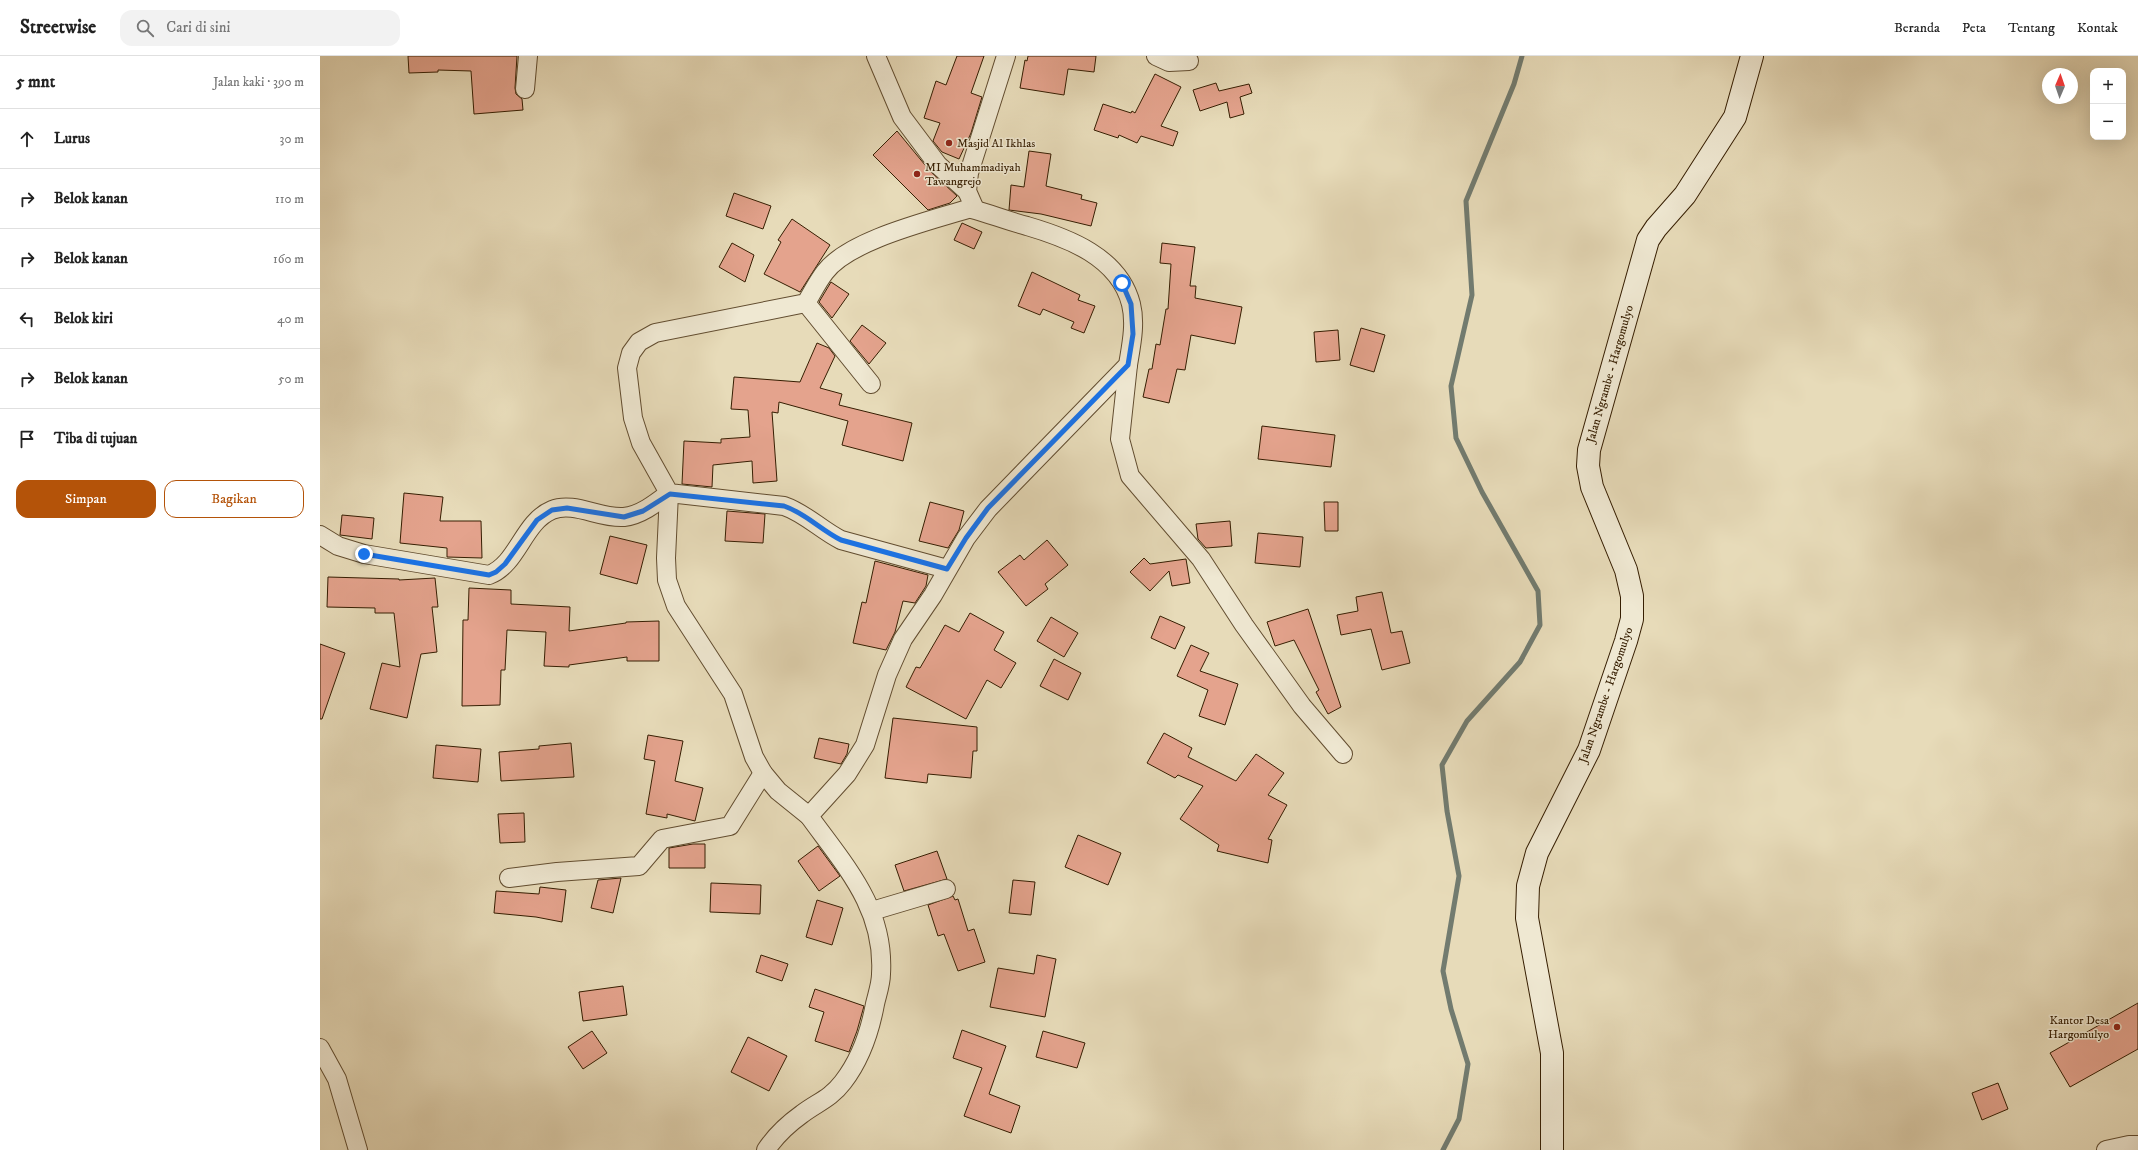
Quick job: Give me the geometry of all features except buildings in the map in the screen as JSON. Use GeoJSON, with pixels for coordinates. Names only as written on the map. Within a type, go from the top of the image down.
{"type":"FeatureCollection","features":[{"type":"Feature","properties":{"kind":"main road","name":"Jalan Ngrambe - Hargomulyo"},"geometry":{"type":"LineString","coordinates":[[1552,1150],[1552,1053],[1527,918],[1528,886],[1537,853],[1588,750],[1626,641],[1632,619],[1632,596],[1626,570],[1592,487],[1588,466],[1589,450],[1648,240],[1656,228],[1685,194],[1735,117],[1752,56]]}},
{"type":"Feature","properties":{"kind":"street"},"geometry":{"type":"LineString","coordinates":[[525,89],[528,56]]}},
{"type":"Feature","properties":{"kind":"street"},"geometry":{"type":"LineString","coordinates":[[876,56],[902,117],[938,164],[971,199]]}},
{"type":"Feature","properties":{"kind":"street"},"geometry":{"type":"LineString","coordinates":[[1006,56],[969,173],[972,209],[1054,233],[1082,246],[1108,266],[1122,283],[1131,304],[1133,334],[1120,439],[1130,476],[1201,559],[1244,625],[1302,706],[1343,754]]}},
{"type":"Feature","properties":{"kind":"street"},"geometry":{"type":"LineString","coordinates":[[1156,56],[1169,62],[1189,61]]}},
{"type":"Feature","properties":{"kind":"street"},"geometry":{"type":"LineString","coordinates":[[766,1150],[777,1134],[803,1113],[827,1099],[843,1082],[857,1059],[873,1018],[881,975],[879,934],[872,911],[859,884],[809,816],[778,791],[763,773],[754,757],[733,694],[676,606],[667,580],[666,558],[670,494],[641,442],[633,418],[627,368],[631,353],[639,342],[655,333],[806,303],[825,271],[845,253],[867,242],[971,199]]}},
{"type":"Feature","properties":{"kind":"street"},"geometry":{"type":"LineString","coordinates":[[806,303],[871,384]]}},
{"type":"Feature","properties":{"kind":"street"},"geometry":{"type":"LineString","coordinates":[[809,816],[847,774],[865,745],[886,675],[903,639],[933,595],[966,538],[988,508],[1128,365]]}},
{"type":"Feature","properties":{"kind":"street"},"geometry":{"type":"LineString","coordinates":[[320,535],[338,546],[364,554],[489,575],[496,572],[505,564],[537,520],[552,510],[567,508],[624,517],[643,511],[670,494],[784,506],[798,511],[827,534],[841,540],[947,569]]}},
{"type":"Feature","properties":{"kind":"street"},"geometry":{"type":"LineString","coordinates":[[509,878],[557,872],[639,866],[662,839],[730,826],[763,773]]}},
{"type":"Feature","properties":{"kind":"street"},"geometry":{"type":"LineString","coordinates":[[872,911],[946,889]]}},
{"type":"Feature","properties":{"kind":"street"},"geometry":{"type":"LineString","coordinates":[[320,1048],[337,1079],[358,1150]]}},
{"type":"Feature","properties":{"kind":"street"},"geometry":{"type":"LineString","coordinates":[[2106,1150],[2138,1145]]}},
{"type":"Feature","properties":{"kind":"waterway"},"geometry":{"type":"LineString","coordinates":[[1443,1150],[1459,1119],[1468,1064],[1451,1009],[1443,971],[1459,876],[1447,811],[1442,765],[1467,721],[1520,662],[1540,625],[1538,591],[1482,492],[1456,438],[1451,386],[1472,295],[1466,201],[1514,84],[1522,56]]}},
{"type":"Feature","properties":{"kind":"place","name":"Masjid Al Ikhlas"},"geometry":{"type":"Point","coordinates":[949,143]}},
{"type":"Feature","properties":{"kind":"place","name":"MI Muhammadiyah Tawangrejo"},"geometry":{"type":"Point","coordinates":[917,174]}},
{"type":"Feature","properties":{"kind":"place","name":"Kantor Desa Hargomulyo"},"geometry":{"type":"Point","coordinates":[2117,1027]}},
{"type":"Feature","properties":{"kind":"route"},"geometry":{"type":"LineString","coordinates":[[364,554],[489,575],[496,572],[505,564],[537,520],[552,510],[567,508],[624,517],[643,511],[670,494],[700,495],[784,506],[798,511],[827,534],[841,540],[854,545],[947,569],[966,538],[988,508],[1054,443],[1128,365],[1133,334],[1131,304],[1122,283]]}}]}
